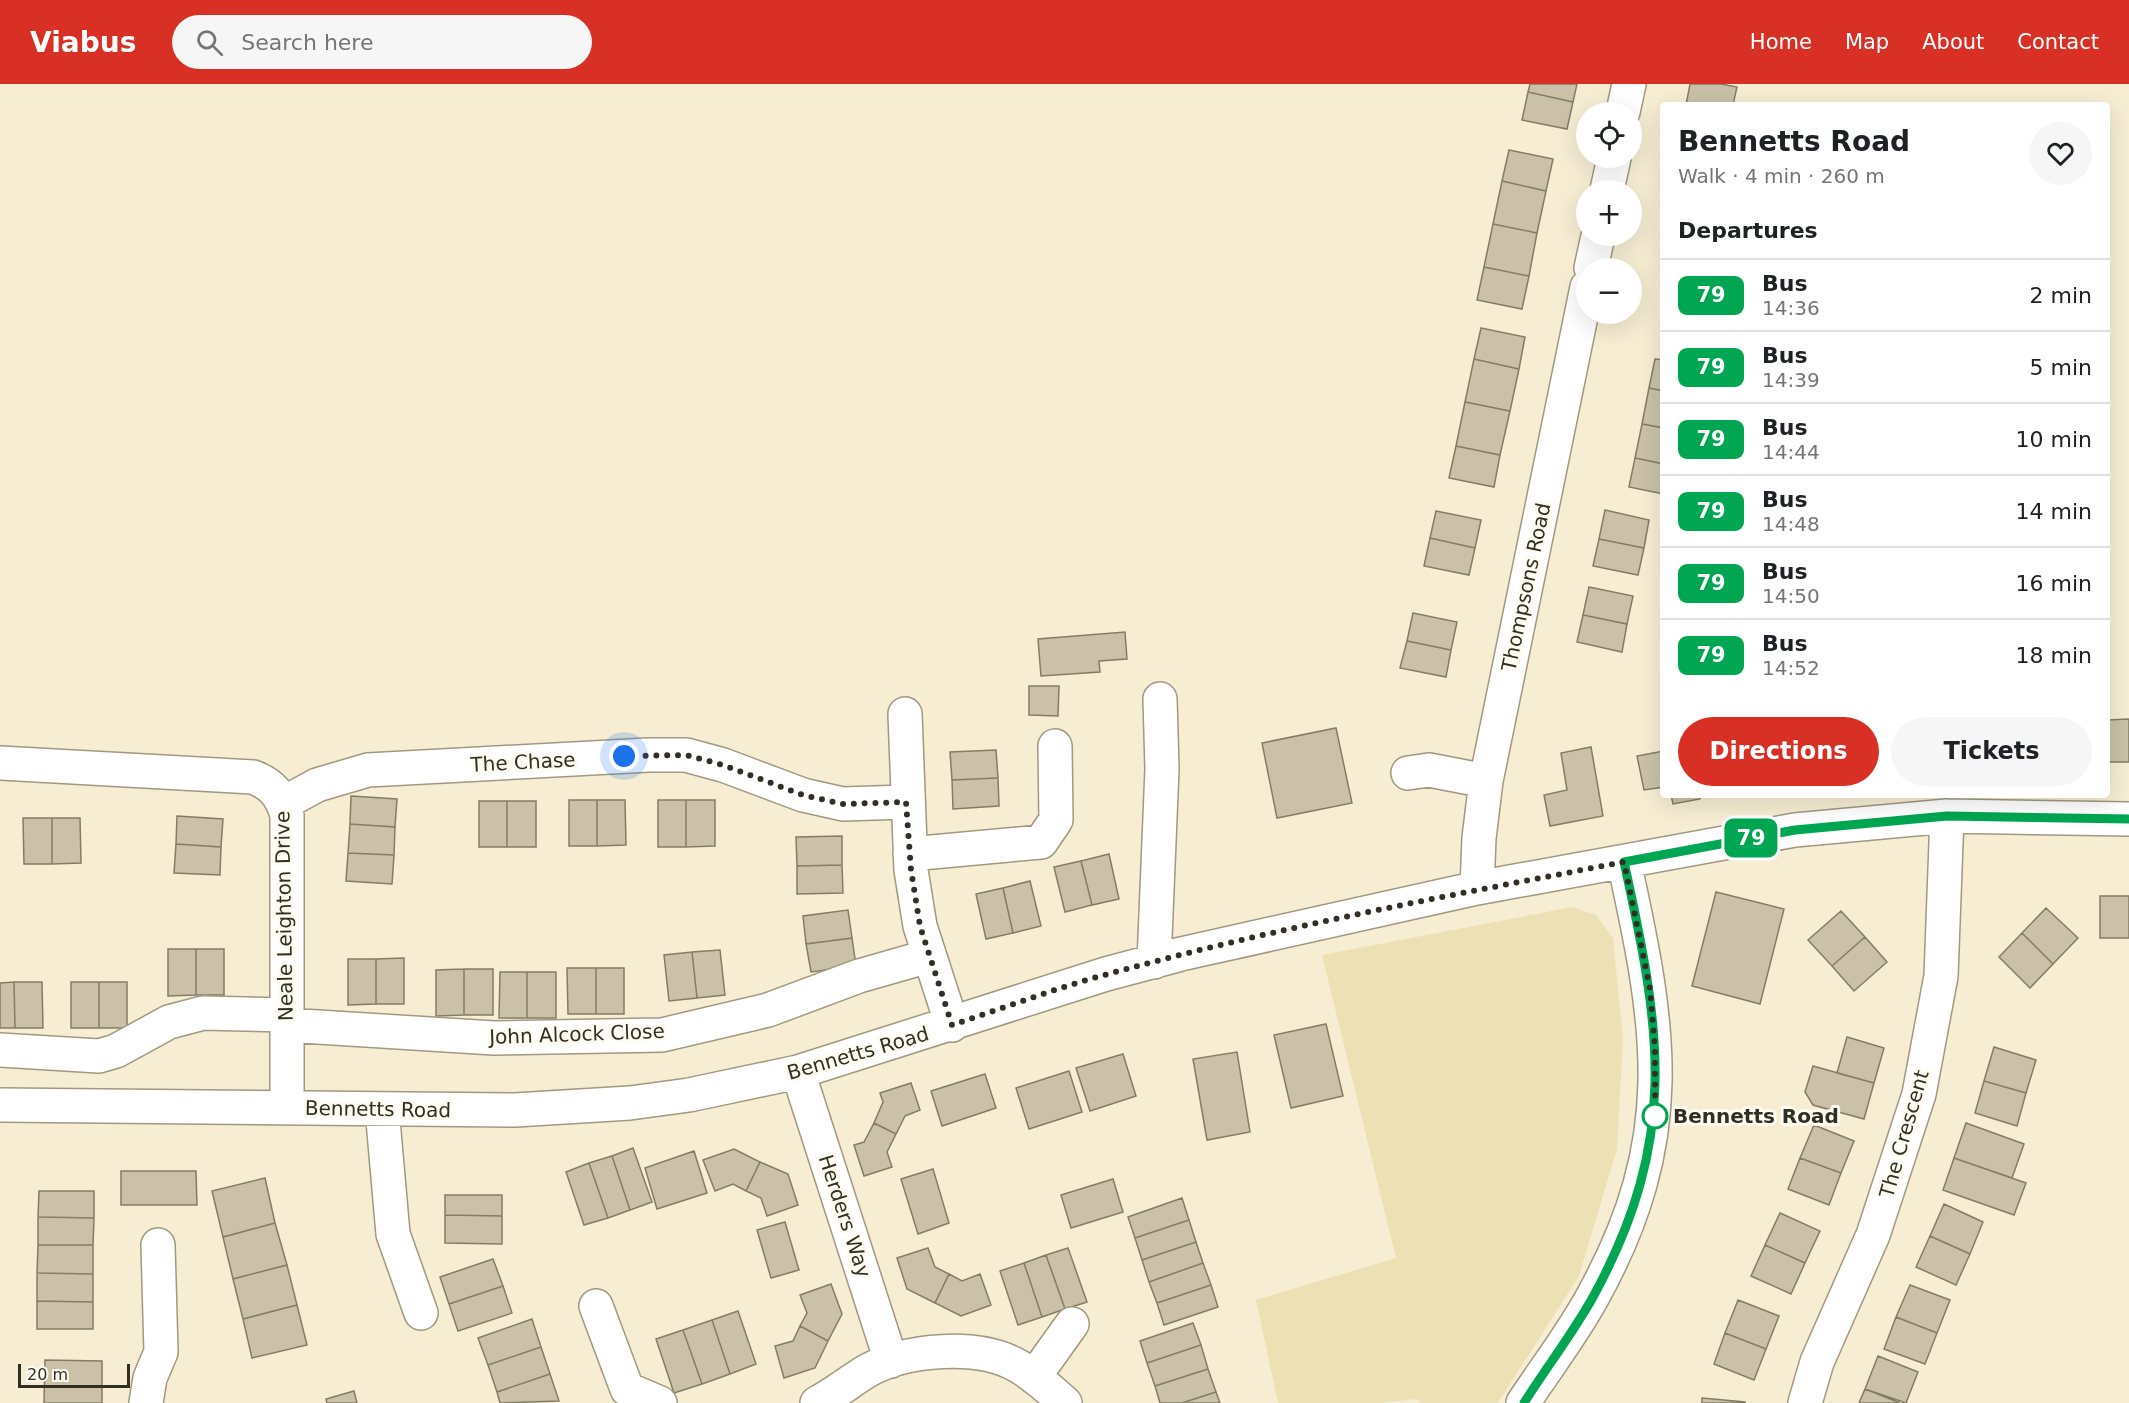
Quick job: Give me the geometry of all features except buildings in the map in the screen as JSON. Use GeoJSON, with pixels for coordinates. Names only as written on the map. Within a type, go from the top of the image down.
{"type":"FeatureCollection","features":[{"type":"Feature","properties":{"kind":"street"},"geometry":{"type":"LineString","coordinates":[[1625,102],[1629,84]]}},
{"type":"Feature","properties":{"kind":"street","name":"Thompsons Road"},"geometry":{"type":"LineString","coordinates":[[1477,888],[1479,838],[1486,781],[1579,324]]}},
{"type":"Feature","properties":{"kind":"street"},"geometry":{"type":"LineString","coordinates":[[1154,962],[1162,769],[1160,699]]}},
{"type":"Feature","properties":{"kind":"street"},"geometry":{"type":"LineString","coordinates":[[905,714],[909,854],[920,926],[952,1025]]}},
{"type":"Feature","properties":{"kind":"street"},"geometry":{"type":"LineString","coordinates":[[909,854],[1041,842],[1056,820],[1055,746]]}},
{"type":"Feature","properties":{"kind":"street","name":"The Chase"},"geometry":{"type":"LineString","coordinates":[[284,803],[317,785],[368,770],[648,755],[686,755],[723,765],[803,795],[843,804],[906,802]]}},
{"type":"Feature","properties":{"kind":"street","name":"Neale Leighton Drive"},"geometry":{"type":"LineString","coordinates":[[0,763],[253,777],[267,782],[284,803],[287,815],[287,1108]]}},
{"type":"Feature","properties":{"kind":"street"},"geometry":{"type":"LineString","coordinates":[[1408,773],[1429,770],[1486,781]]}},
{"type":"Feature","properties":{"kind":"street","name":"Bennetts Road"},"geometry":{"type":"LineString","coordinates":[[0,1106],[515,1110],[621,1104],[689,1095],[798,1072],[952,1025],[1106,974],[1477,888],[1795,830],[1947,816],[2129,819]]}},
{"type":"Feature","properties":{"kind":"street","name":"The Crescent"},"geometry":{"type":"LineString","coordinates":[[1805,1403],[1817,1362],[1873,1235],[1919,1094],[1941,976],[1947,816]]}},
{"type":"Feature","properties":{"kind":"street"},"geometry":{"type":"LineString","coordinates":[[1523,1403],[1592,1298],[1616,1250],[1646,1170],[1657,1090],[1650,989],[1624,862]]}},
{"type":"Feature","properties":{"kind":"street","name":"John Alcock Close"},"geometry":{"type":"LineString","coordinates":[[0,1050],[99,1056],[116,1052],[169,1022],[203,1013],[494,1038],[662,1035],[768,1010],[859,976],[929,956]]}},
{"type":"Feature","properties":{"kind":"street","name":"Herders Way"},"geometry":{"type":"LineString","coordinates":[[798,1072],[891,1361]]}},
{"type":"Feature","properties":{"kind":"street"},"geometry":{"type":"LineString","coordinates":[[382,1109],[393,1233],[422,1313]]}},
{"type":"Feature","properties":{"kind":"street"},"geometry":{"type":"LineString","coordinates":[[148,1390],[161,1352],[158,1245]]}},
{"type":"Feature","properties":{"kind":"street"},"geometry":{"type":"LineString","coordinates":[[596,1306],[627,1389],[636,1396],[657,1402]]}},
{"type":"Feature","properties":{"kind":"street"},"geometry":{"type":"LineString","coordinates":[[1034,1377],[1072,1324]]}},
{"type":"Feature","properties":{"kind":"street"},"geometry":{"type":"LineString","coordinates":[[817,1403],[845,1388],[867,1371],[891,1361],[926,1352],[951,1352],[999,1358],[1018,1366],[1065,1403]]}},
{"type":"Feature","properties":{"kind":"shaded area"},"geometry":{"type":"Polygon","coordinates":[[[1573,907],[1596,915],[1613,938],[1623,1039],[1617,1149],[1579,1276],[1498,1403],[1420,1403],[1417,1399],[1378,1403],[1278,1403],[1256,1300],[1396,1258],[1322,955],[1573,907]]]}},
{"type":"Feature","properties":{"kind":"bus line","name":"79"},"geometry":{"type":"LineString","coordinates":[[1524,1403],[1592,1298],[1630,1217],[1646,1170],[1657,1090],[1655,1048],[1650,989],[1624,862],[1795,830],[1947,816],[2129,819]]}},
{"type":"Feature","properties":{"kind":"place","name":"Bennetts Road"},"geometry":{"type":"Point","coordinates":[1655,1116]}},
{"type":"Feature","properties":{"kind":"route"},"geometry":{"type":"LineString","coordinates":[[624,756],[686,755],[723,765],[803,795],[843,804],[876,805],[906,802],[911,870],[920,926],[952,1025],[1106,974],[1181,954],[1477,888],[1624,862],[1650,989],[1657,1090],[1655,1116]]}}]}
